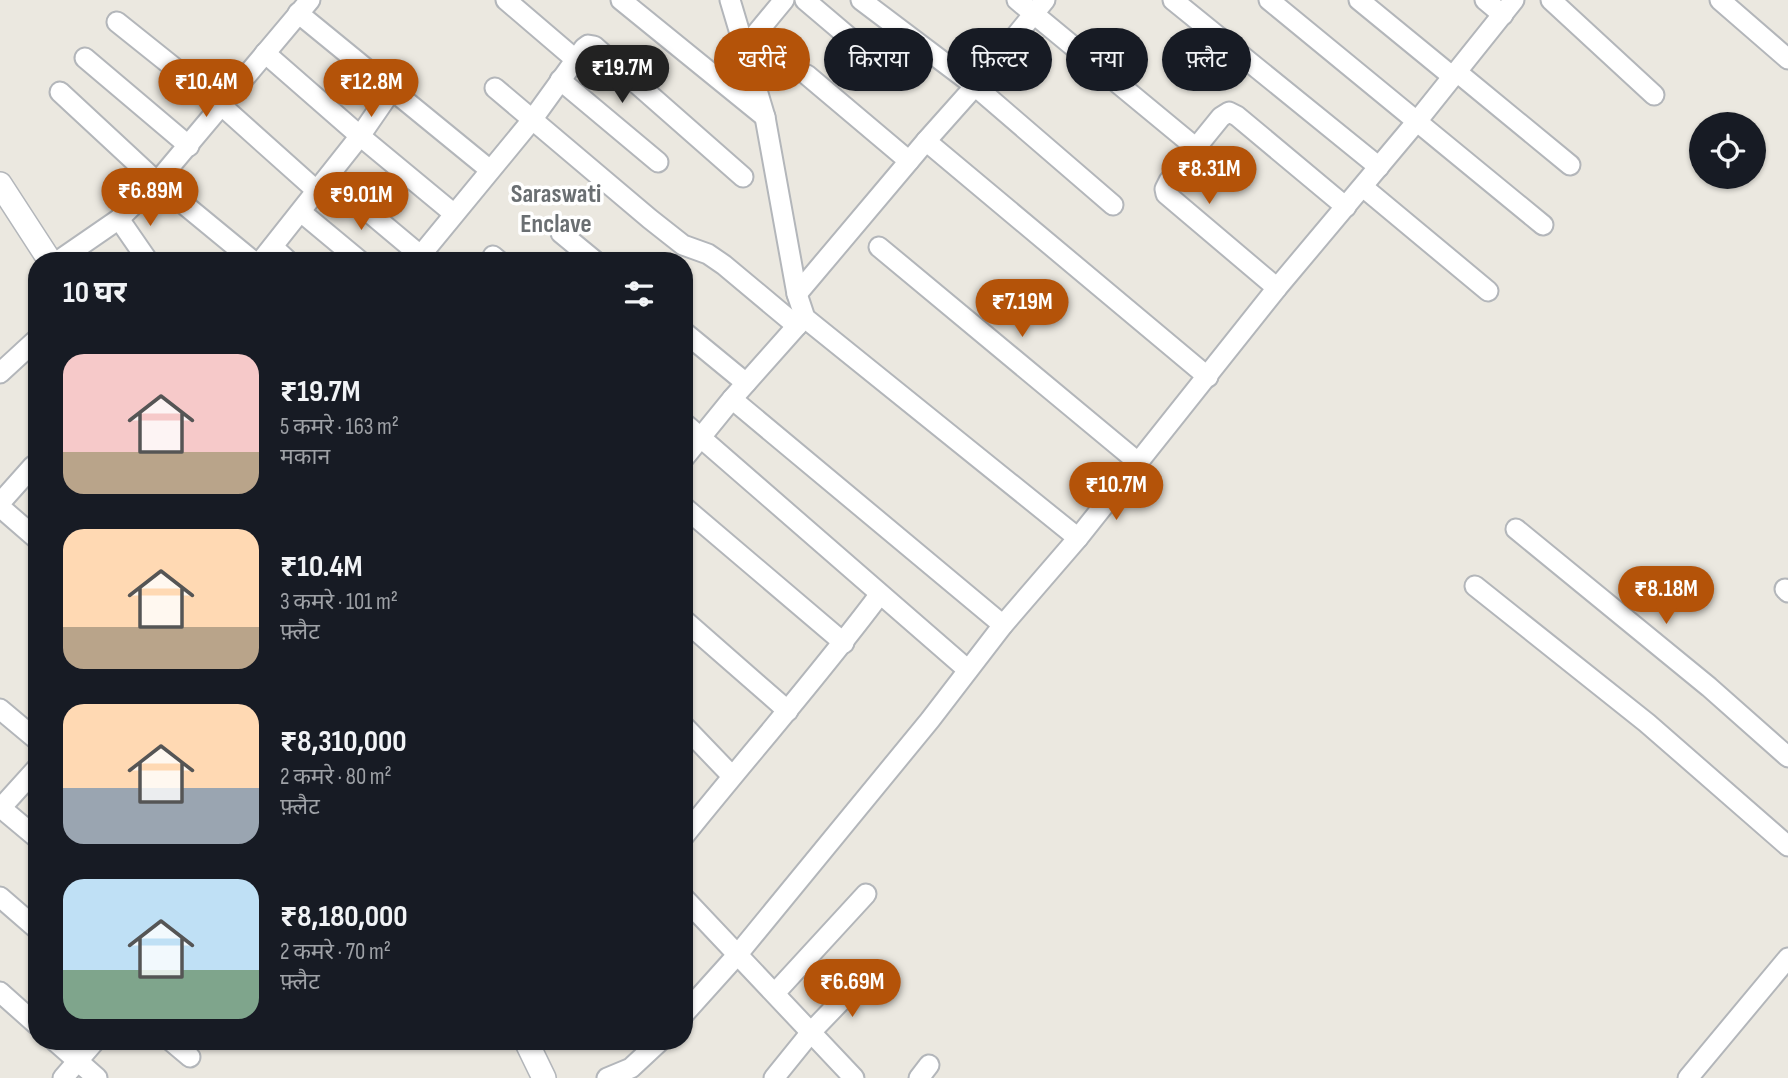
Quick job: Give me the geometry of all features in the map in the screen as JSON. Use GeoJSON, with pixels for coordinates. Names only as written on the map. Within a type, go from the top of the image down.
{"type":"FeatureCollection","features":[{"type":"Feature","properties":{"kind":"street"},"geometry":{"type":"LineString","coordinates":[[506,0],[575,59]]}},
{"type":"Feature","properties":{"kind":"street"},"geometry":{"type":"LineString","coordinates":[[621,0],[765,117]]}},
{"type":"Feature","properties":{"kind":"street"},"geometry":{"type":"LineString","coordinates":[[761,28],[784,0]]}},
{"type":"Feature","properties":{"kind":"street"},"geometry":{"type":"LineString","coordinates":[[805,0],[838,28]]}},
{"type":"Feature","properties":{"kind":"street"},"geometry":{"type":"LineString","coordinates":[[861,0],[947,65]]}},
{"type":"Feature","properties":{"kind":"street"},"geometry":{"type":"LineString","coordinates":[[1017,0],[1040,7],[1195,148]]}},
{"type":"Feature","properties":{"kind":"street"},"geometry":{"type":"LineString","coordinates":[[1173,0],[1379,167]]}},
{"type":"Feature","properties":{"kind":"street"},"geometry":{"type":"LineString","coordinates":[[1269,0],[1543,225]]}},
{"type":"Feature","properties":{"kind":"street"},"geometry":{"type":"LineString","coordinates":[[1359,0],[1570,165]]}},
{"type":"Feature","properties":{"kind":"street"},"geometry":{"type":"LineString","coordinates":[[693,1004],[738,954],[1003,625],[1139,463],[1277,288],[1508,8],[1485,0]]}},
{"type":"Feature","properties":{"kind":"street"},"geometry":{"type":"LineString","coordinates":[[1551,0],[1654,95]]}},
{"type":"Feature","properties":{"kind":"street"},"geometry":{"type":"LineString","coordinates":[[1720,0],[1788,59]]}},
{"type":"Feature","properties":{"kind":"street"},"geometry":{"type":"LineString","coordinates":[[728,4],[737,28]]}},
{"type":"Feature","properties":{"kind":"street"},"geometry":{"type":"LineString","coordinates":[[71,252],[119,219],[157,182],[304,7],[391,91],[490,170]]}},
{"type":"Feature","properties":{"kind":"street"},"geometry":{"type":"LineString","coordinates":[[1023,28],[1040,7]]}},
{"type":"Feature","properties":{"kind":"street"},"geometry":{"type":"LineString","coordinates":[[117,22],[410,252]]}},
{"type":"Feature","properties":{"kind":"street"},"geometry":{"type":"LineString","coordinates":[[423,252],[532,120],[588,45],[594,47],[743,177]]}},
{"type":"Feature","properties":{"kind":"street"},"geometry":{"type":"LineString","coordinates":[[265,53],[453,213]]}},
{"type":"Feature","properties":{"kind":"street"},"geometry":{"type":"LineString","coordinates":[[85,58],[188,146]]}},
{"type":"Feature","properties":{"kind":"street"},"geometry":{"type":"LineString","coordinates":[[810,78],[909,161]]}},
{"type":"Feature","properties":{"kind":"street"},"geometry":{"type":"LineString","coordinates":[[560,80],[659,162]]}},
{"type":"Feature","properties":{"kind":"street"},"geometry":{"type":"LineString","coordinates":[[495,88],[683,245],[708,254],[724,265],[1078,537]]}},
{"type":"Feature","properties":{"kind":"street"},"geometry":{"type":"LineString","coordinates":[[269,252],[360,136],[391,91]]}},
{"type":"Feature","properties":{"kind":"street"},"geometry":{"type":"LineString","coordinates":[[693,446],[801,322],[765,117],[758,91]]}},
{"type":"Feature","properties":{"kind":"street"},"geometry":{"type":"LineString","coordinates":[[797,294],[971,91]]}},
{"type":"Feature","properties":{"kind":"street"},"geometry":{"type":"LineString","coordinates":[[981,91],[1112,205]]}},
{"type":"Feature","properties":{"kind":"street"},"geometry":{"type":"LineString","coordinates":[[60,92],[157,182],[242,252]]}},
{"type":"Feature","properties":{"kind":"street"},"geometry":{"type":"LineString","coordinates":[[1277,288],[1166,194],[1169,181],[1221,117],[1229,112],[1237,116],[1346,207]]}},
{"type":"Feature","properties":{"kind":"street"},"geometry":{"type":"LineString","coordinates":[[926,141],[1208,377]]}},
{"type":"Feature","properties":{"kind":"street"},"geometry":{"type":"LineString","coordinates":[[0,184],[44,252]]}},
{"type":"Feature","properties":{"kind":"street"},"geometry":{"type":"LineString","coordinates":[[1363,187],[1488,291]]}},
{"type":"Feature","properties":{"kind":"street"},"geometry":{"type":"LineString","coordinates":[[300,212],[349,252]]}},
{"type":"Feature","properties":{"kind":"street"},"geometry":{"type":"LineString","coordinates":[[119,219],[142,252]]}},
{"type":"Feature","properties":{"kind":"street"},"geometry":{"type":"LineString","coordinates":[[561,233],[584,252]]}},
{"type":"Feature","properties":{"kind":"street"},"geometry":{"type":"LineString","coordinates":[[880,247],[1139,463]]}},
{"type":"Feature","properties":{"kind":"street"},"geometry":{"type":"LineString","coordinates":[[693,339],[747,383]]}},
{"type":"Feature","properties":{"kind":"street"},"geometry":{"type":"LineString","coordinates":[[0,373],[28,347]]}},
{"type":"Feature","properties":{"kind":"street"},"geometry":{"type":"LineString","coordinates":[[732,399],[1003,625]]}},
{"type":"Feature","properties":{"kind":"street"},"geometry":{"type":"LineString","coordinates":[[693,431],[968,670]]}},
{"type":"Feature","properties":{"kind":"street"},"geometry":{"type":"LineString","coordinates":[[28,472],[0,505],[28,531]]}},
{"type":"Feature","properties":{"kind":"street"},"geometry":{"type":"LineString","coordinates":[[693,515],[844,643]]}},
{"type":"Feature","properties":{"kind":"street"},"geometry":{"type":"LineString","coordinates":[[1516,529],[1709,687],[1788,757]]}},
{"type":"Feature","properties":{"kind":"street"},"geometry":{"type":"LineString","coordinates":[[1475,586],[1647,723],[1788,846]]}},
{"type":"Feature","properties":{"kind":"street"},"geometry":{"type":"LineString","coordinates":[[693,819],[788,711],[880,594]]}},
{"type":"Feature","properties":{"kind":"street"},"geometry":{"type":"LineString","coordinates":[[693,628],[788,711]]}},
{"type":"Feature","properties":{"kind":"street"},"geometry":{"type":"LineString","coordinates":[[0,709],[28,732]]}},
{"type":"Feature","properties":{"kind":"street"},"geometry":{"type":"LineString","coordinates":[[693,735],[732,776]]}},
{"type":"Feature","properties":{"kind":"street"},"geometry":{"type":"LineString","coordinates":[[28,778],[0,808],[28,831]]}},
{"type":"Feature","properties":{"kind":"street"},"geometry":{"type":"LineString","coordinates":[[775,993],[866,894]]}},
{"type":"Feature","properties":{"kind":"street"},"geometry":{"type":"LineString","coordinates":[[0,897],[28,921]]}},
{"type":"Feature","properties":{"kind":"street"},"geometry":{"type":"LineString","coordinates":[[693,907],[854,1078]]}},
{"type":"Feature","properties":{"kind":"street"},"geometry":{"type":"LineString","coordinates":[[1688,1078],[1788,958]]}},
{"type":"Feature","properties":{"kind":"street"},"geometry":{"type":"LineString","coordinates":[[774,1078],[812,1031],[862,979]]}},
{"type":"Feature","properties":{"kind":"street"},"geometry":{"type":"LineString","coordinates":[[0,992],[28,1017]]}},
{"type":"Feature","properties":{"kind":"street"},"geometry":{"type":"LineString","coordinates":[[65,1050],[97,1078]]}},
{"type":"Feature","properties":{"kind":"street"},"geometry":{"type":"LineString","coordinates":[[63,1078],[88,1050]]}},
{"type":"Feature","properties":{"kind":"street"},"geometry":{"type":"LineString","coordinates":[[182,1050],[190,1057]]}},
{"type":"Feature","properties":{"kind":"street"},"geometry":{"type":"LineString","coordinates":[[530,1050],[544,1078]]}},
{"type":"Feature","properties":{"kind":"street"},"geometry":{"type":"LineString","coordinates":[[607,1078],[633,1073],[652,1050]]}},
{"type":"Feature","properties":{"kind":"district","name":"Saraswati Enclave"},"geometry":{"type":"Point","coordinates":[556,209]}}]}
